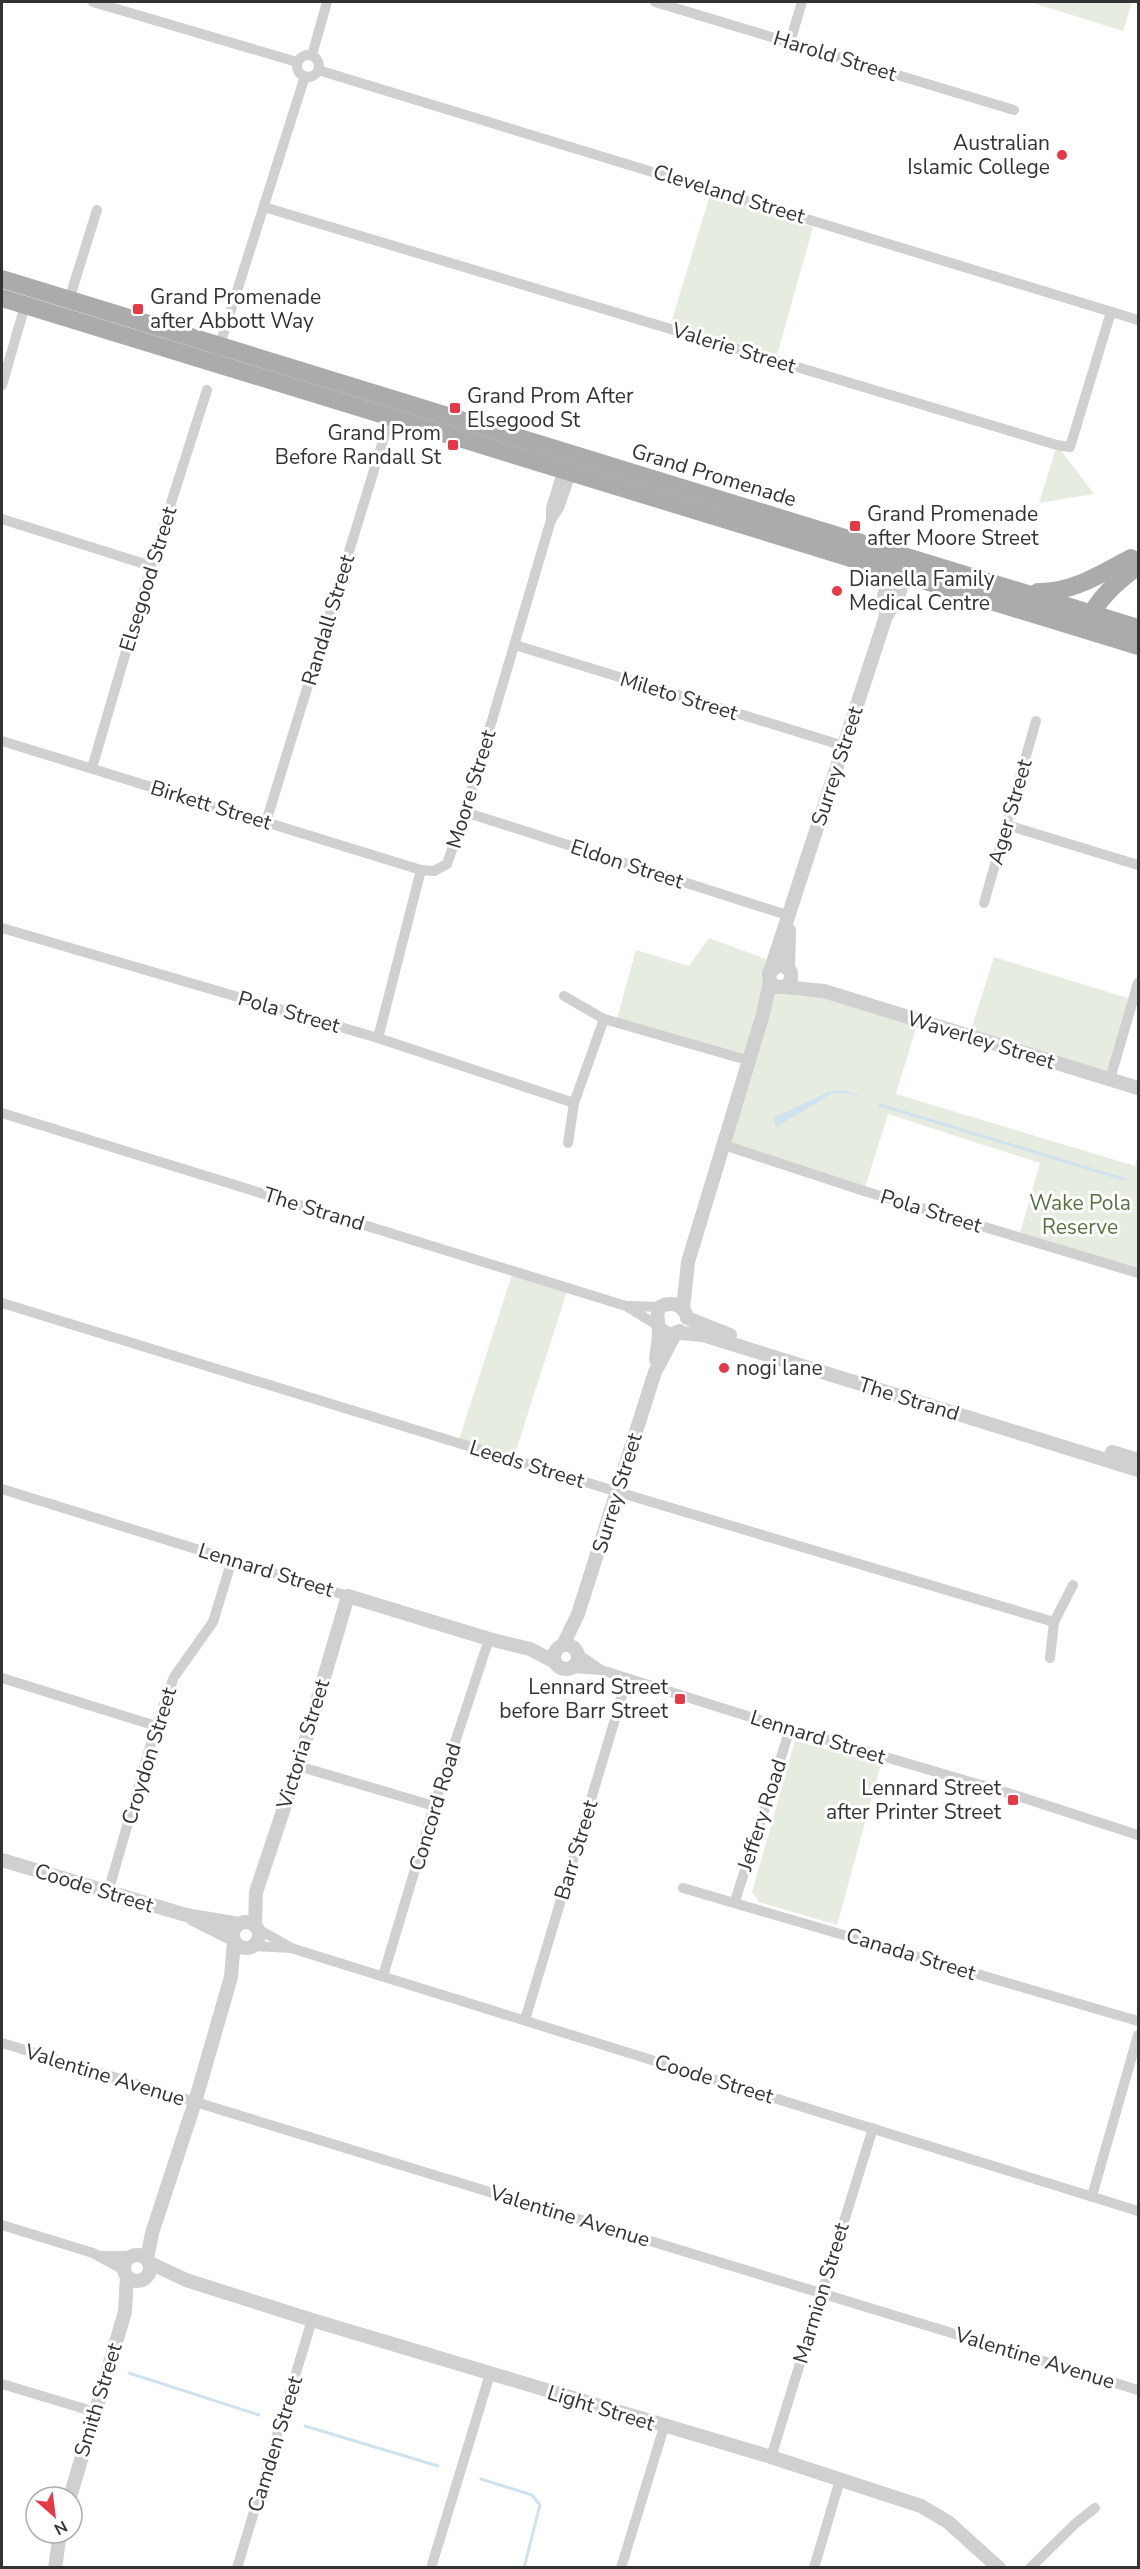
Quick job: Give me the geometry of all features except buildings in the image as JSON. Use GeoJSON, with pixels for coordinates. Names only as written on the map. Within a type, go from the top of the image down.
{"type":"FeatureCollection","features":[{"type":"Feature","properties":{"kind":"main road","name":"Grand Promenade"},"geometry":{"type":"LineString","coordinates":[[2,279],[220,345],[570,464],[1081,620],[1131,626]]}},
{"type":"Feature","properties":{"kind":"main road","name":"Grand Promenade"},"geometry":{"type":"LineString","coordinates":[[2,298],[390,418],[570,464]]}},
{"type":"Feature","properties":{"kind":"main road"},"geometry":{"type":"LineString","coordinates":[[1024,592],[1062,591],[1135,562]]}},
{"type":"Feature","properties":{"kind":"main road"},"geometry":{"type":"LineString","coordinates":[[1081,620],[1088,593],[1103,578],[1135,562]]}},
{"type":"Feature","properties":{"kind":"main road"},"geometry":{"type":"LineString","coordinates":[[1131,626],[1113,598],[1135,562]]}},
{"type":"Feature","properties":{"kind":"main road","name":"Grand Promenade"},"geometry":{"type":"LineString","coordinates":[[901,564],[1024,592],[1138,646]]}},
{"type":"Feature","properties":{"kind":"street"},"geometry":{"type":"LineString","coordinates":[[93,2],[297,62]]}},
{"type":"Feature","properties":{"kind":"street"},"geometry":{"type":"LineString","coordinates":[[312,55],[327,2]]}},
{"type":"Feature","properties":{"kind":"street","name":"Harold Street"},"geometry":{"type":"LineString","coordinates":[[655,2],[1014,110]]}},
{"type":"Feature","properties":{"kind":"street"},"geometry":{"type":"LineString","coordinates":[[790,42],[802,2]]}},
{"type":"Feature","properties":{"kind":"street"},"geometry":{"type":"LineString","coordinates":[[297,62],[303,56],[312,55]]}},
{"type":"Feature","properties":{"kind":"street"},"geometry":{"type":"LineString","coordinates":[[297,62],[298,71],[305,76],[313,75],[318,70],[318,61],[312,55]]}},
{"type":"Feature","properties":{"kind":"street","name":"Cleveland Street"},"geometry":{"type":"LineString","coordinates":[[318,70],[1138,320]]}},
{"type":"Feature","properties":{"kind":"street"},"geometry":{"type":"LineString","coordinates":[[214,363],[305,76]]}},
{"type":"Feature","properties":{"kind":"street","name":"Valerie Street"},"geometry":{"type":"LineString","coordinates":[[264,207],[1070,447],[1111,312]]}},
{"type":"Feature","properties":{"kind":"street"},"geometry":{"type":"LineString","coordinates":[[69,300],[97,210]]}},
{"type":"Feature","properties":{"kind":"street"},"geometry":{"type":"LineString","coordinates":[[2,385],[30,288]]}},
{"type":"Feature","properties":{"kind":"street","name":"Elsegood Street"},"geometry":{"type":"LineString","coordinates":[[92,768],[151,566],[207,390]]}},
{"type":"Feature","properties":{"kind":"street","name":"Randall Street"},"geometry":{"type":"LineString","coordinates":[[266,822],[390,418]]}},
{"type":"Feature","properties":{"kind":"street","name":"Moore Street"},"geometry":{"type":"LineString","coordinates":[[421,870],[434,871],[447,864],[465,812],[551,520],[559,508],[570,464]]}},
{"type":"Feature","properties":{"kind":"street"},"geometry":{"type":"LineString","coordinates":[[2,519],[151,566]]}},
{"type":"Feature","properties":{"kind":"street","name":"Surrey Street"},"geometry":{"type":"LineString","coordinates":[[685,1314],[683,1294],[688,1262],[747,1060],[777,981],[790,916],[843,746],[886,616],[897,600],[901,564]]}},
{"type":"Feature","properties":{"kind":"street","name":"Mileto Street"},"geometry":{"type":"LineString","coordinates":[[515,645],[843,746]]}},
{"type":"Feature","properties":{"kind":"street","name":"Ager Street"},"geometry":{"type":"LineString","coordinates":[[984,903],[1036,721]]}},
{"type":"Feature","properties":{"kind":"street","name":"Birkett Street"},"geometry":{"type":"LineString","coordinates":[[2,741],[421,870]]}},
{"type":"Feature","properties":{"kind":"street","name":"Eldon Street"},"geometry":{"type":"LineString","coordinates":[[465,812],[790,916]]}},
{"type":"Feature","properties":{"kind":"street"},"geometry":{"type":"LineString","coordinates":[[1007,825],[1138,866]]}},
{"type":"Feature","properties":{"kind":"street"},"geometry":{"type":"LineString","coordinates":[[378,1038],[421,870]]}},
{"type":"Feature","properties":{"kind":"street","name":"Surrey Street"},"geometry":{"type":"LineString","coordinates":[[777,981],[791,980],[789,970],[790,916]]}},
{"type":"Feature","properties":{"kind":"street","name":"Pola Street"},"geometry":{"type":"LineString","coordinates":[[2,928],[378,1038],[574,1103]]}},
{"type":"Feature","properties":{"kind":"street"},"geometry":{"type":"LineString","coordinates":[[777,981],[779,965],[789,970]]}},
{"type":"Feature","properties":{"kind":"street","name":"Waverley Street"},"geometry":{"type":"LineString","coordinates":[[789,970],[824,991]]}},
{"type":"Feature","properties":{"kind":"street","name":"Waverley Street"},"geometry":{"type":"LineString","coordinates":[[777,981],[824,991],[1138,1088]]}},
{"type":"Feature","properties":{"kind":"street"},"geometry":{"type":"LineString","coordinates":[[1110,1079],[1138,983]]}},
{"type":"Feature","properties":{"kind":"street"},"geometry":{"type":"LineString","coordinates":[[564,996],[604,1019],[747,1060]]}},
{"type":"Feature","properties":{"kind":"street"},"geometry":{"type":"LineString","coordinates":[[568,1143],[574,1103],[604,1019]]}},
{"type":"Feature","properties":{"kind":"street","name":"The Strand"},"geometry":{"type":"LineString","coordinates":[[2,1113],[626,1306],[658,1327]]}},
{"type":"Feature","properties":{"kind":"street","name":"Pola Street"},"geometry":{"type":"LineString","coordinates":[[724,1145],[864,1191],[1138,1273]]}},
{"type":"Feature","properties":{"kind":"street","name":"Surrey Street"},"geometry":{"type":"LineString","coordinates":[[665,1306],[688,1262]]}},
{"type":"Feature","properties":{"kind":"street","name":"Leeds Street"},"geometry":{"type":"LineString","coordinates":[[2,1303],[618,1492],[1054,1622]]}},
{"type":"Feature","properties":{"kind":"street"},"geometry":{"type":"LineString","coordinates":[[676,1305],[685,1314],[684,1327],[677,1333],[667,1334],[658,1327],[656,1315],[665,1306],[676,1305]]}},
{"type":"Feature","properties":{"kind":"street","name":"The Strand"},"geometry":{"type":"LineString","coordinates":[[626,1306],[665,1306]]}},
{"type":"Feature","properties":{"kind":"street","name":"The Strand"},"geometry":{"type":"LineString","coordinates":[[685,1314],[762,1346],[1138,1460]]}},
{"type":"Feature","properties":{"kind":"street","name":"Surrey Street"},"geometry":{"type":"LineString","coordinates":[[655,1371],[658,1327]]}},
{"type":"Feature","properties":{"kind":"street","name":"Surrey Street"},"geometry":{"type":"LineString","coordinates":[[558,1652],[578,1614],[655,1371],[677,1333]]}},
{"type":"Feature","properties":{"kind":"street","name":"The Strand"},"geometry":{"type":"LineString","coordinates":[[677,1333],[703,1335],[1138,1470]]}},
{"type":"Feature","properties":{"kind":"street","name":"Lennard Street"},"geometry":{"type":"LineString","coordinates":[[2,1489],[489,1639],[530,1649],[558,1652],[570,1645],[601,1670]]}},
{"type":"Feature","properties":{"kind":"street","name":"Croydon Street"},"geometry":{"type":"LineString","coordinates":[[108,1892],[156,1726],[174,1677],[213,1622],[232,1560]]}},
{"type":"Feature","properties":{"kind":"street"},"geometry":{"type":"LineString","coordinates":[[1050,1658],[1054,1622],[1073,1585]]}},
{"type":"Feature","properties":{"kind":"street","name":"Victoria Street"},"geometry":{"type":"LineString","coordinates":[[249,1925],[249,1900],[256,1893],[298,1766],[348,1596]]}},
{"type":"Feature","properties":{"kind":"street","name":"Surrey Street"},"geometry":{"type":"LineString","coordinates":[[578,1614],[578,1653]]}},
{"type":"Feature","properties":{"kind":"street","name":"Concord Road"},"geometry":{"type":"LineString","coordinates":[[383,1976],[434,1806],[489,1639]]}},
{"type":"Feature","properties":{"kind":"street","name":"Lennard Street"},"geometry":{"type":"LineString","coordinates":[[558,1652],[562,1668],[601,1670],[790,1729],[1008,1793],[1138,1835]]}},
{"type":"Feature","properties":{"kind":"street"},"geometry":{"type":"LineString","coordinates":[[572,1668],[578,1661],[578,1653]]}},
{"type":"Feature","properties":{"kind":"street"},"geometry":{"type":"LineString","coordinates":[[2,1678],[156,1726]]}},
{"type":"Feature","properties":{"kind":"street","name":"Barr Street"},"geometry":{"type":"LineString","coordinates":[[525,2020],[627,1679]]}},
{"type":"Feature","properties":{"kind":"street","name":"Jeffery Road"},"geometry":{"type":"LineString","coordinates":[[735,1901],[790,1729]]}},
{"type":"Feature","properties":{"kind":"street"},"geometry":{"type":"LineString","coordinates":[[298,1766],[434,1806]]}},
{"type":"Feature","properties":{"kind":"street","name":"Coode Street"},"geometry":{"type":"LineString","coordinates":[[2,1860],[186,1915],[249,1925],[291,1948],[1138,2211]]}},
{"type":"Feature","properties":{"kind":"street","name":"Canada Street"},"geometry":{"type":"LineString","coordinates":[[683,1888],[735,1901],[1138,2021]]}},
{"type":"Feature","properties":{"kind":"street","name":"Coode Street"},"geometry":{"type":"LineString","coordinates":[[186,1915],[242,1944],[291,1948]]}},
{"type":"Feature","properties":{"kind":"street"},"geometry":{"type":"LineString","coordinates":[[2,2225],[100,2256],[133,2277],[149,2274],[152,2233],[195,2102],[231,1977],[242,1944],[259,1937],[249,1925],[233,1930],[242,1944]]}},
{"type":"Feature","properties":{"kind":"street"},"geometry":{"type":"LineString","coordinates":[[1092,2196],[1138,2035]]}},
{"type":"Feature","properties":{"kind":"street","name":"Valentine Avenue"},"geometry":{"type":"LineString","coordinates":[[2,2043],[1138,2390]]}},
{"type":"Feature","properties":{"kind":"street","name":"Marmion Street"},"geometry":{"type":"LineString","coordinates":[[771,2457],[873,2128]]}},
{"type":"Feature","properties":{"kind":"street"},"geometry":{"type":"LineString","coordinates":[[133,2277],[126,2262],[152,2233]]}},
{"type":"Feature","properties":{"kind":"street"},"geometry":{"type":"LineString","coordinates":[[100,2256],[141,2255],[149,2261]]}},
{"type":"Feature","properties":{"kind":"street","name":"Light Street"},"geometry":{"type":"LineString","coordinates":[[149,2261],[186,2280],[312,2320],[664,2427],[771,2457],[921,2506],[948,2522],[999,2568]]}},
{"type":"Feature","properties":{"kind":"street","name":"Light Street"},"geometry":{"type":"LineString","coordinates":[[133,2277],[186,2280]]}},
{"type":"Feature","properties":{"kind":"street","name":"Smith Street"},"geometry":{"type":"LineString","coordinates":[[74,2485],[133,2277]]}},
{"type":"Feature","properties":{"kind":"street","name":"Camden Street"},"geometry":{"type":"LineString","coordinates":[[237,2568],[312,2320]]}},
{"type":"Feature","properties":{"kind":"street"},"geometry":{"type":"LineString","coordinates":[[430,2568],[490,2374]]}},
{"type":"Feature","properties":{"kind":"street"},"geometry":{"type":"LineString","coordinates":[[2,2384],[95,2412]]}},
{"type":"Feature","properties":{"kind":"street"},"geometry":{"type":"LineString","coordinates":[[621,2568],[664,2427]]}},
{"type":"Feature","properties":{"kind":"street"},"geometry":{"type":"LineString","coordinates":[[814,2568],[840,2480]]}},
{"type":"Feature","properties":{"kind":"street"},"geometry":{"type":"LineString","coordinates":[[1030,2568],[1076,2523],[1095,2508]]}},
{"type":"Feature","properties":{"kind":"street"},"geometry":{"type":"LineString","coordinates":[[55,2568],[58,2545]]}},
{"type":"Feature","properties":{"kind":"green space"},"geometry":{"type":"Polygon","coordinates":[[[1030,2],[1132,2],[1123,31],[1030,2]]]}},
{"type":"Feature","properties":{"kind":"green space"},"geometry":{"type":"Polygon","coordinates":[[[710,195],[813,227],[777,355],[671,323],[710,195]]]}},
{"type":"Feature","properties":{"kind":"green space"},"geometry":{"type":"Polygon","coordinates":[[[1057,445],[1094,494],[1039,503],[1057,445]]]}},
{"type":"Feature","properties":{"kind":"green space","name":"Wake Pola Reserve"},"geometry":{"type":"Polygon","coordinates":[[[709,938],[784,966],[769,978],[795,991],[918,1021],[896,1094],[1135,1166],[1138,1155],[1138,1273],[1019,1237],[1040,1163],[888,1114],[864,1191],[724,1145],[747,1060],[616,1022],[636,950],[689,966],[709,938]],[[833,1090],[776,1126],[833,1093],[847,1093],[876,1102],[847,1091],[833,1090]]]}},
{"type":"Feature","properties":{"kind":"green space"},"geometry":{"type":"Polygon","coordinates":[[[994,957],[1134,1000],[1110,1079],[969,1036],[994,957]]]}},
{"type":"Feature","properties":{"kind":"green space"},"geometry":{"type":"Polygon","coordinates":[[[513,1271],[568,1288],[513,1460],[458,1443],[513,1271]]]}},
{"type":"Feature","properties":{"kind":"green space"},"geometry":{"type":"Polygon","coordinates":[[[795,1741],[881,1764],[837,1925],[759,1902],[752,1892],[795,1741]]]}},
{"type":"Feature","properties":{"kind":"water"},"geometry":{"type":"Polygon","coordinates":[[[833,1090],[847,1091],[876,1102],[847,1093],[833,1093],[776,1127],[773,1118],[833,1090]]]}},
{"type":"Feature","properties":{"kind":"waterway"},"geometry":{"type":"LineString","coordinates":[[880,1105],[1123,1179]]}},
{"type":"Feature","properties":{"kind":"waterway"},"geometry":{"type":"LineString","coordinates":[[129,2373],[259,2415]]}},
{"type":"Feature","properties":{"kind":"waterway"},"geometry":{"type":"LineString","coordinates":[[305,2426],[438,2466]]}},
{"type":"Feature","properties":{"kind":"waterway"},"geometry":{"type":"LineString","coordinates":[[481,2479],[532,2495],[540,2505],[524,2568]]}},
{"type":"Feature","properties":{"kind":"place","name":"Australian Islamic College"},"geometry":{"type":"Point","coordinates":[1062,155]}},
{"type":"Feature","properties":{"kind":"place","name":"Grand Promenade after Abbott Way"},"geometry":{"type":"Point","coordinates":[138,309]}},
{"type":"Feature","properties":{"kind":"place","name":"Grand Prom After Elsegood St"},"geometry":{"type":"Point","coordinates":[455,408]}},
{"type":"Feature","properties":{"kind":"place","name":"Grand Prom Before Randall St"},"geometry":{"type":"Point","coordinates":[453,445]}},
{"type":"Feature","properties":{"kind":"place","name":"Grand Promenade after Moore Street"},"geometry":{"type":"Point","coordinates":[855,526]}},
{"type":"Feature","properties":{"kind":"place","name":"Dianella Family Medical Centre"},"geometry":{"type":"Point","coordinates":[837,591]}},
{"type":"Feature","properties":{"kind":"place","name":"nogi lane"},"geometry":{"type":"Point","coordinates":[724,1368]}},
{"type":"Feature","properties":{"kind":"place","name":"Lennard Street before Barr Street"},"geometry":{"type":"Point","coordinates":[680,1699]}},
{"type":"Feature","properties":{"kind":"place","name":"Lennard Street after Printer Street"},"geometry":{"type":"Point","coordinates":[1013,1800]}}]}
